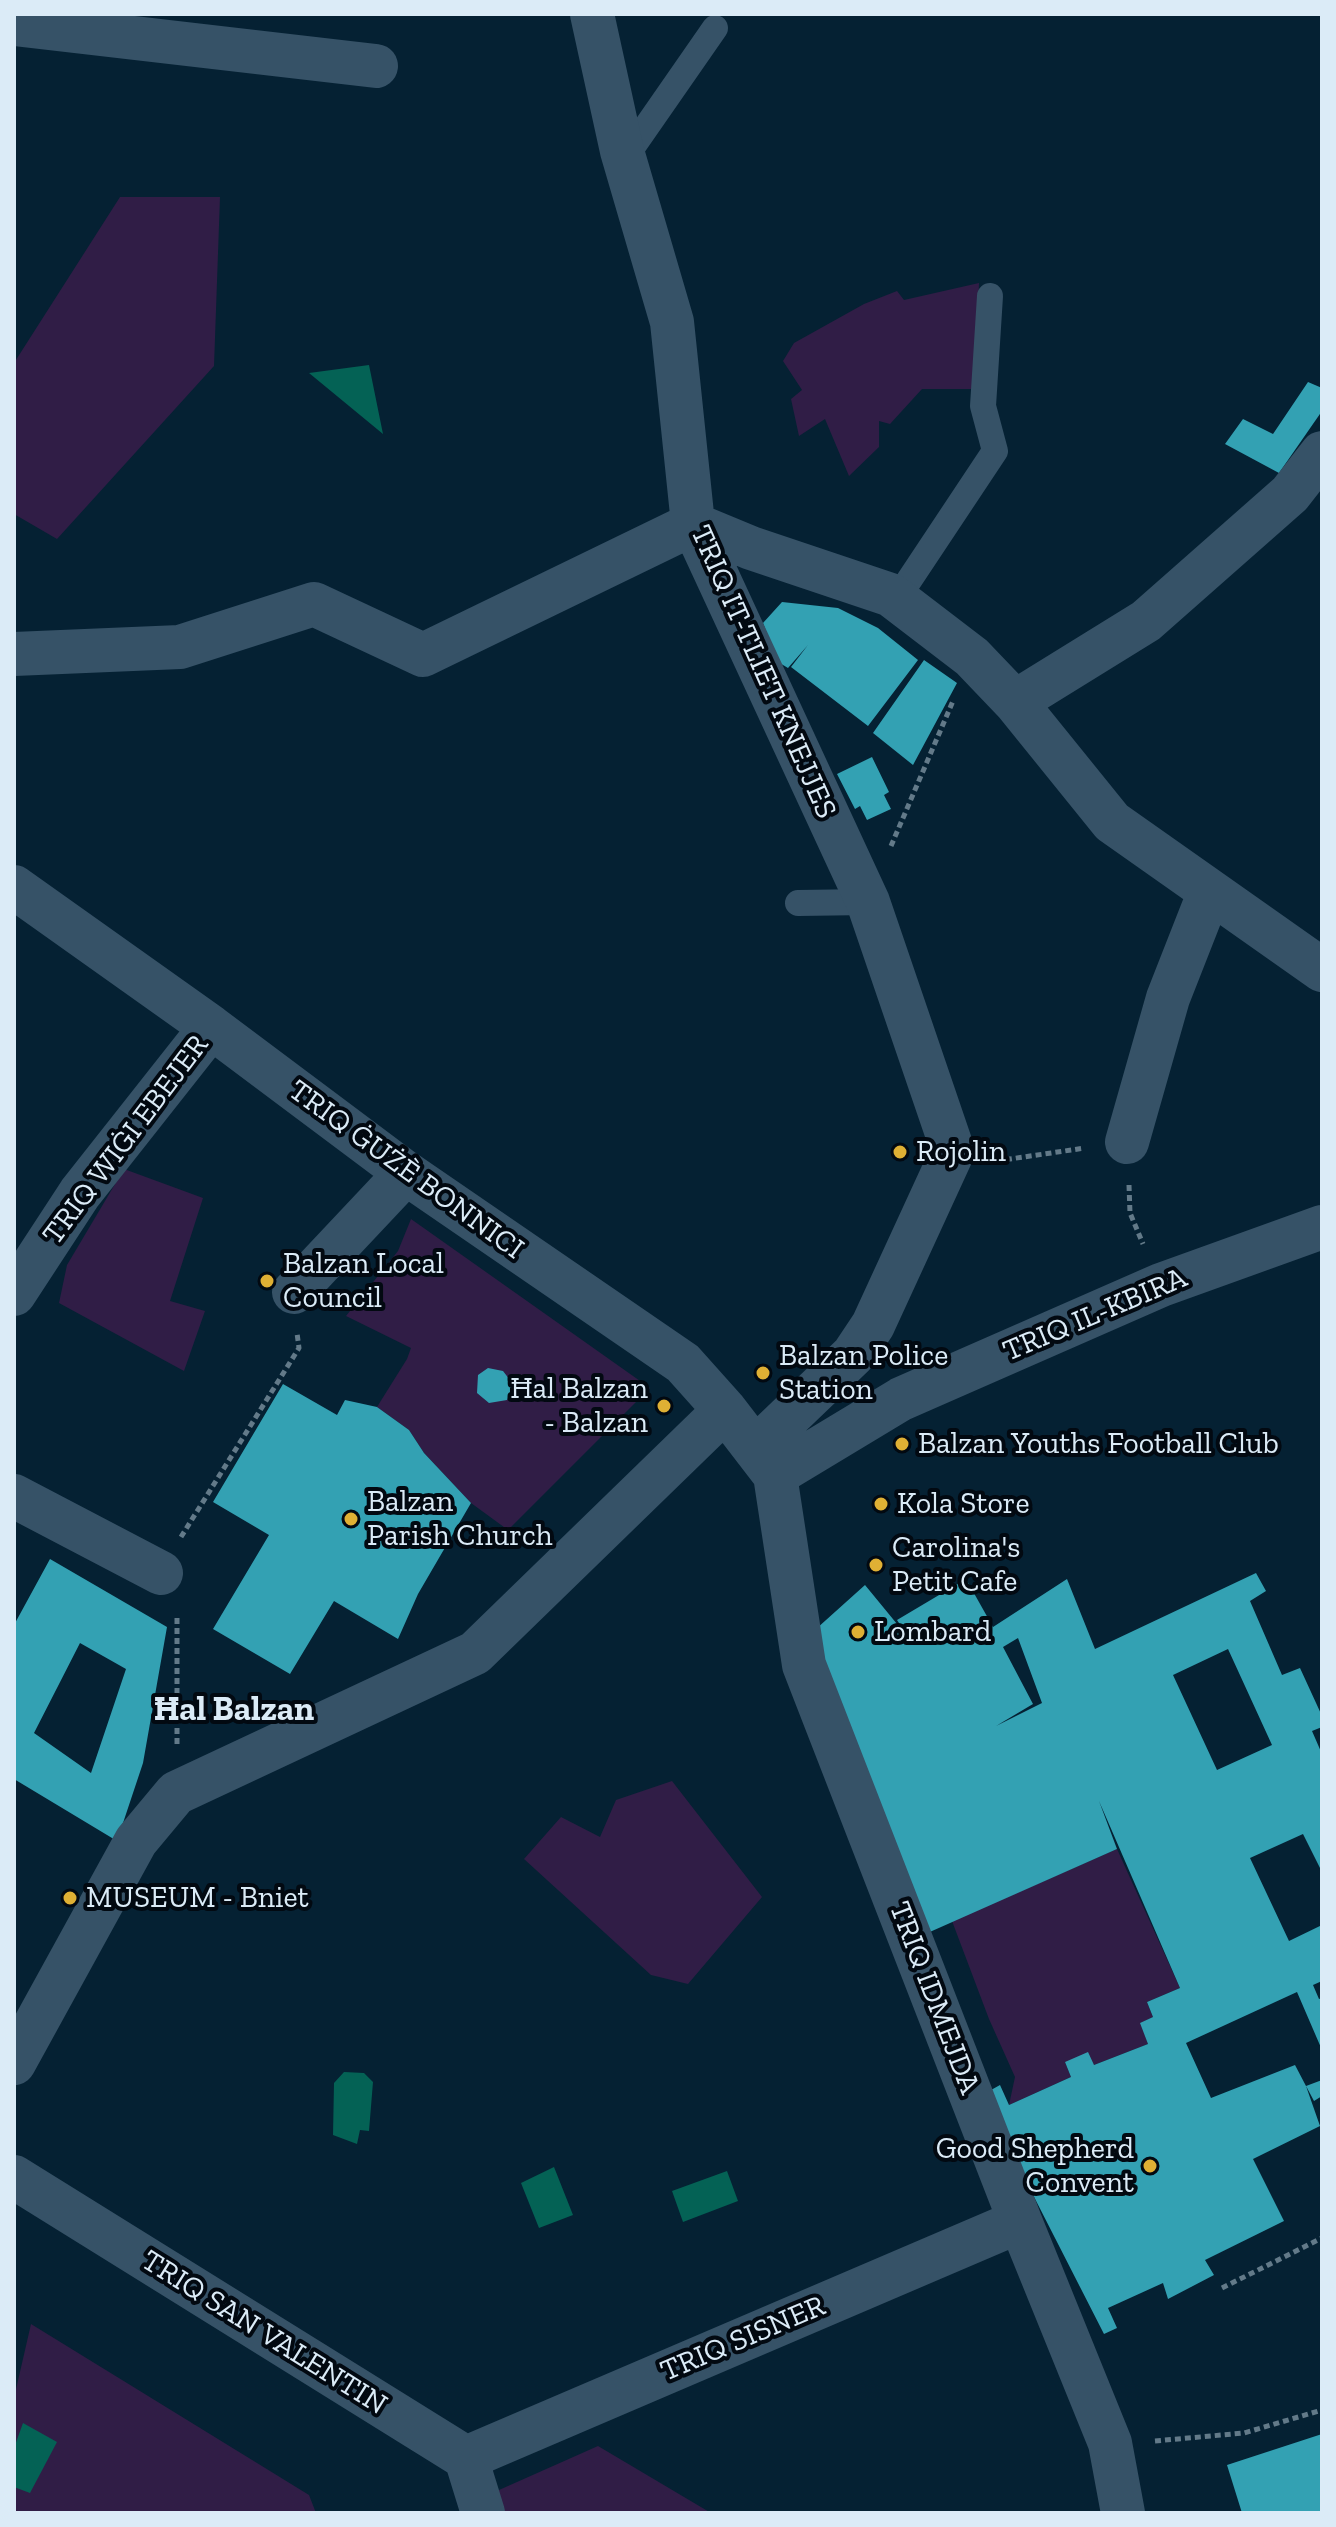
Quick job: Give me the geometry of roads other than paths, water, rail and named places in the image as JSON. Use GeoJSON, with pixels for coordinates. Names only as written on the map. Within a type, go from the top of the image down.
{"type":"FeatureCollection","features":[{"type":"Feature","properties":{"kind":"street","name":"TRIQ IT-TLIET KNEJJES"},"geometry":{"type":"LineString","coordinates":[[592,14],[624,159],[672,322],[693,524],[868,902],[953,1151],[873,1325],[853,1355]]}},
{"type":"Feature","properties":{"kind":"street"},"geometry":{"type":"LineString","coordinates":[[14,24],[236,33],[376,66]]}},
{"type":"Feature","properties":{"kind":"street"},"geometry":{"type":"LineString","coordinates":[[1015,702],[1146,621],[1290,494],[1322,453]]}},
{"type":"Feature","properties":{"kind":"street"},"geometry":{"type":"LineString","coordinates":[[14,654],[180,647],[314,604],[423,655],[693,524],[751,548],[891,595],[972,657],[1015,702],[1112,822],[1322,970]]}},
{"type":"Feature","properties":{"kind":"street","name":"TRIQ ĠUŻÈ BONNICI"},"geometry":{"type":"LineString","coordinates":[[14,887],[211,1027],[406,1173],[683,1363],[765,1462]]}},
{"type":"Feature","properties":{"kind":"street"},"geometry":{"type":"LineString","coordinates":[[1127,1142],[1168,998],[1210,891]]}},
{"type":"Feature","properties":{"kind":"street","name":"TRIQ WIĠI EBEJER"},"geometry":{"type":"LineString","coordinates":[[14,1294],[80,1193],[211,1027]]}},
{"type":"Feature","properties":{"kind":"street"},"geometry":{"type":"LineString","coordinates":[[294,1292],[406,1173]]}},
{"type":"Feature","properties":{"kind":"street","name":"TRIQ IL-KBIRA"},"geometry":{"type":"LineString","coordinates":[[765,1462],[1161,1285],[1322,1227]]}},
{"type":"Feature","properties":{"kind":"street"},"geometry":{"type":"LineString","coordinates":[[853,1355],[874,1415]]}},
{"type":"Feature","properties":{"kind":"street"},"geometry":{"type":"LineString","coordinates":[[765,1462],[853,1355]]}},
{"type":"Feature","properties":{"kind":"street"},"geometry":{"type":"LineString","coordinates":[[14,2063],[136,1841],[176,1793],[475,1653],[725,1410]]}},
{"type":"Feature","properties":{"kind":"street","name":"TRIQ IDMEJDA"},"geometry":{"type":"LineString","coordinates":[[765,1462],[804,1665],[1020,2221],[1110,2443],[1123,2513]]}},
{"type":"Feature","properties":{"kind":"street"},"geometry":{"type":"LineString","coordinates":[[14,1496],[161,1573]]}},
{"type":"Feature","properties":{"kind":"street","name":"TRIQ SAN VALENTIN"},"geometry":{"type":"LineString","coordinates":[[14,2177],[466,2458]]}},
{"type":"Feature","properties":{"kind":"street","name":"TRIQ SISNER"},"geometry":{"type":"LineString","coordinates":[[466,2458],[1020,2221]]}},
{"type":"Feature","properties":{"kind":"street"},"geometry":{"type":"LineString","coordinates":[[466,2458],[483,2513]]}},
{"type":"Feature","properties":{"kind":"lane"},"geometry":{"type":"LineString","coordinates":[[624,159],[715,28]]}},
{"type":"Feature","properties":{"kind":"lane"},"geometry":{"type":"LineString","coordinates":[[896,600],[995,451],[983,406],[990,296]]}},
{"type":"Feature","properties":{"kind":"lane"},"geometry":{"type":"LineString","coordinates":[[798,903],[868,902]]}},
{"type":"Feature","properties":{"kind":"place","name":"Rojolin"},"geometry":{"type":"Point","coordinates":[900,1152]}},
{"type":"Feature","properties":{"kind":"place","name":"Balzan Local Council"},"geometry":{"type":"Point","coordinates":[267,1281]}},
{"type":"Feature","properties":{"kind":"place","name":"Balzan Police Station"},"geometry":{"type":"Point","coordinates":[763,1373]}},
{"type":"Feature","properties":{"kind":"place","name":"Ħal Balzan - Balzan"},"geometry":{"type":"Point","coordinates":[664,1406]}},
{"type":"Feature","properties":{"kind":"place","name":"Balzan Youths Football Club"},"geometry":{"type":"Point","coordinates":[902,1444]}},
{"type":"Feature","properties":{"kind":"place","name":"Kola Store"},"geometry":{"type":"Point","coordinates":[881,1504]}},
{"type":"Feature","properties":{"kind":"place","name":"Balzan Parish Church"},"geometry":{"type":"Point","coordinates":[351,1519]}},
{"type":"Feature","properties":{"kind":"place","name":"Carolina's Petit Cafe"},"geometry":{"type":"Point","coordinates":[876,1565]}},
{"type":"Feature","properties":{"kind":"place","name":"Lombard"},"geometry":{"type":"Point","coordinates":[858,1632]}},
{"type":"Feature","properties":{"kind":"place","name":"MUSEUM - Bniet"},"geometry":{"type":"Point","coordinates":[70,1898]}},
{"type":"Feature","properties":{"kind":"place","name":"Good Shepherd Convent"},"geometry":{"type":"Point","coordinates":[1150,2166]}},
{"type":"Feature","properties":{"kind":"district","name":"Ħal Balzan"},"geometry":{"type":"Point","coordinates":[234,1710]}}]}
